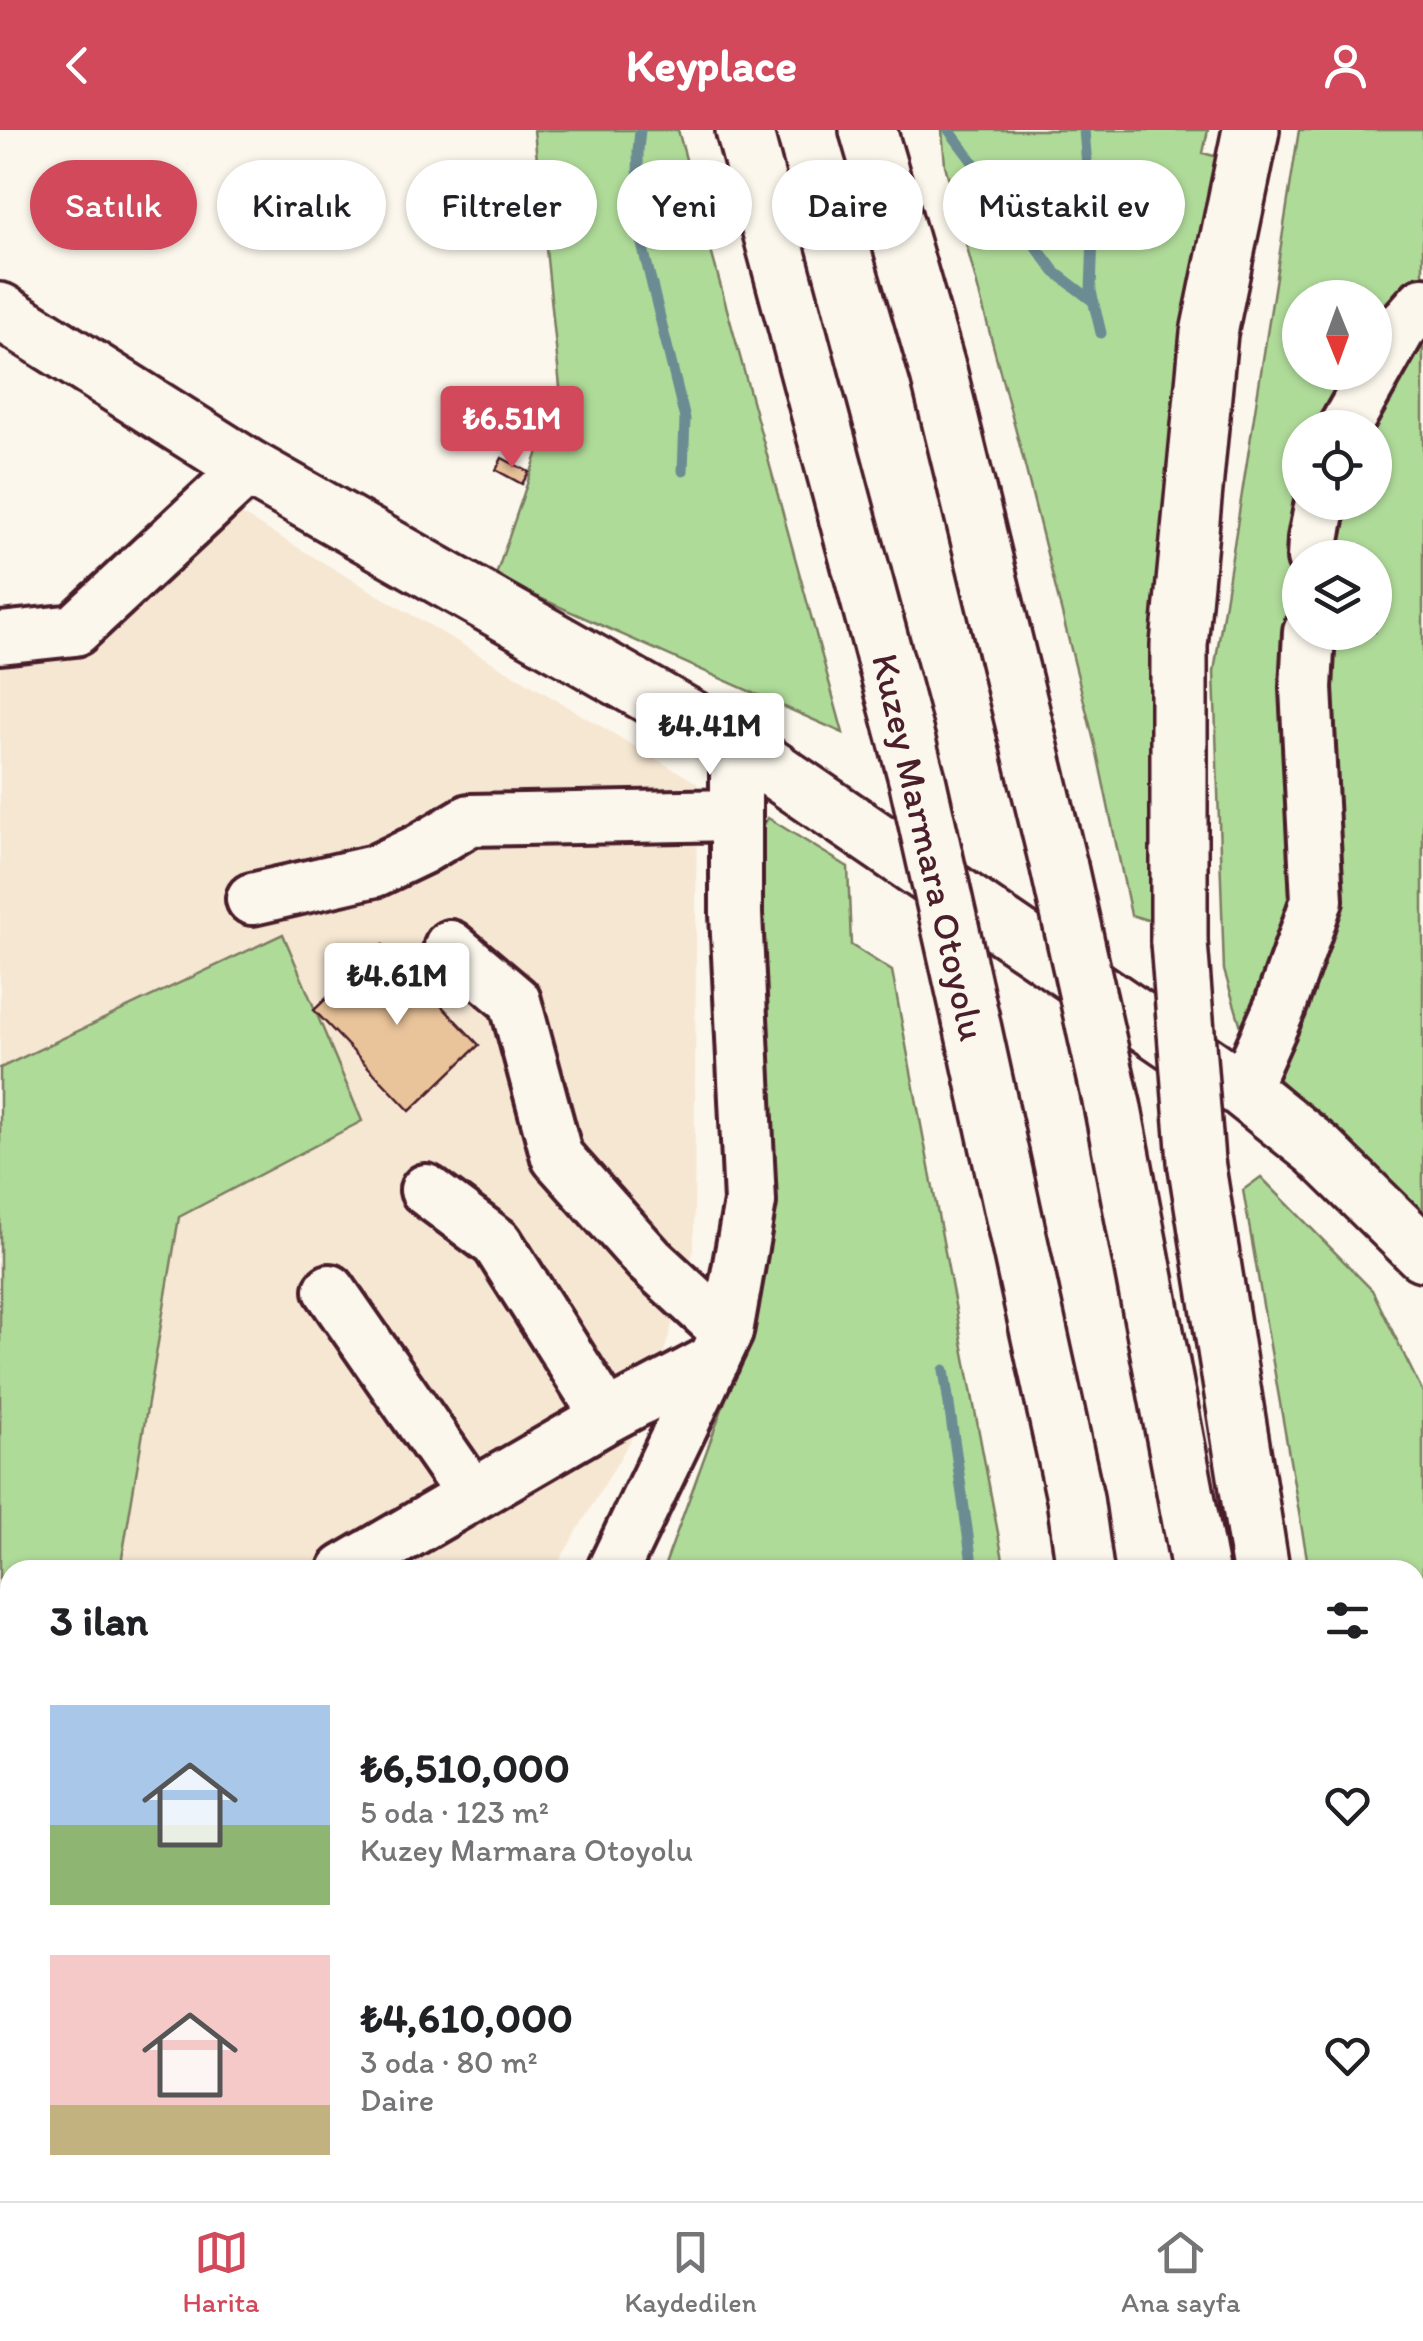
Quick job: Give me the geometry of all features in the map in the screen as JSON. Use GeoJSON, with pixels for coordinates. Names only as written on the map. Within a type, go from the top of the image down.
{"type":"FeatureCollection","features":[{"type":"Feature","properties":{"kind":"main road","name":"Kuzey Marmara Otoyolu"},"geometry":{"type":"LineString","coordinates":[[744,130],[917,779],[1074,1498],[1083,1560]]}},
{"type":"Feature","properties":{"kind":"main road"},"geometry":{"type":"LineString","coordinates":[[868,130],[939,374],[1058,867],[1113,1109],[1198,1560]]}},
{"type":"Feature","properties":{"kind":"main road"},"geometry":{"type":"LineString","coordinates":[[1251,130],[1209,333],[1179,645],[1180,942],[1196,1161],[1260,1560]]}},
{"type":"Feature","properties":{"kind":"main road"},"geometry":{"type":"LineString","coordinates":[[0,311],[249,468],[736,744],[1242,1090],[1318,1150],[1423,1253]]}},
{"type":"Feature","properties":{"kind":"street"},"geometry":{"type":"LineString","coordinates":[[1354,410],[1400,329],[1423,302]]}},
{"type":"Feature","properties":{"kind":"street"},"geometry":{"type":"LineString","coordinates":[[0,638],[75,630],[249,468]]}},
{"type":"Feature","properties":{"kind":"street"},"geometry":{"type":"LineString","coordinates":[[1242,1090],[1280,1007],[1317,900],[1306,688],[1308,650]]}},
{"type":"Feature","properties":{"kind":"street"},"geometry":{"type":"LineString","coordinates":[[619,1560],[720,1346],[750,1202],[736,914],[736,744]]}},
{"type":"Feature","properties":{"kind":"street"},"geometry":{"type":"LineString","coordinates":[[252,899],[375,871],[470,820],[736,814]]}},
{"type":"Feature","properties":{"kind":"street"},"geometry":{"type":"LineString","coordinates":[[450,946],[515,1002],[557,1156],[720,1346]]}},
{"type":"Feature","properties":{"kind":"street"},"geometry":{"type":"LineString","coordinates":[[426,1190],[497,1243],[607,1417]]}},
{"type":"Feature","properties":{"kind":"street"},"geometry":{"type":"LineString","coordinates":[[330,1290],[472,1495]]}},
{"type":"Feature","properties":{"kind":"street"},"geometry":{"type":"LineString","coordinates":[[361,1560],[607,1417],[720,1346]]}},
{"type":"Feature","properties":{"kind":"shaded area"},"geometry":{"type":"Polygon","coordinates":[[[224,504],[697,783],[694,1249],[646,1414],[560,1560],[122,1560],[179,1216],[361,1122],[282,934],[0,1068],[0,636],[55,652],[224,504]]]}},
{"type":"Feature","properties":{"kind":"green space"},"geometry":{"type":"Polygon","coordinates":[[[534,130],[678,130],[686,160],[617,160],[617,250],[711,250],[843,733],[495,578],[560,387],[546,250],[597,250],[597,160],[537,160],[534,130]]]}},
{"type":"Feature","properties":{"kind":"green space"},"geometry":{"type":"Polygon","coordinates":[[[942,130],[1208,130],[1203,153],[1218,157],[1154,922],[1131,915],[1097,753],[968,250],[1185,250],[1185,160],[945,160],[942,130]]]}},
{"type":"Feature","properties":{"kind":"green space"},"geometry":{"type":"Polygon","coordinates":[[[1299,130],[1423,130],[1423,1228],[1354,1150],[1248,1050],[1224,970],[1214,672],[1299,130]]]}},
{"type":"Feature","properties":{"kind":"green space"},"geometry":{"type":"Polygon","coordinates":[[[768,818],[848,867],[851,945],[892,971],[1003,1560],[667,1560],[751,1330],[772,1111],[741,864],[768,818]]]}},
{"type":"Feature","properties":{"kind":"green space"},"geometry":{"type":"Polygon","coordinates":[[[283,934],[362,1121],[179,1217],[122,1560],[0,1560],[0,1068],[283,934]]]}},
{"type":"Feature","properties":{"kind":"green space"},"geometry":{"type":"Polygon","coordinates":[[[1261,1177],[1372,1290],[1423,1393],[1423,1560],[1307,1560],[1243,1190],[1261,1177]]]}},
{"type":"Feature","properties":{"kind":"building"},"geometry":{"type":"Polygon","coordinates":[[[502,458],[529,472],[522,484],[496,470],[502,458]]]}},
{"type":"Feature","properties":{"kind":"building"},"geometry":{"type":"Polygon","coordinates":[[[383,945],[479,1045],[410,1111],[314,1010],[383,945]]]}},
{"type":"Feature","properties":{"kind":"waterway"},"geometry":{"type":"LineString","coordinates":[[640,130],[639,232],[685,419],[683,471]]}},
{"type":"Feature","properties":{"kind":"waterway"},"geometry":{"type":"LineString","coordinates":[[949,130],[1055,272],[1094,302]]}},
{"type":"Feature","properties":{"kind":"waterway"},"geometry":{"type":"LineString","coordinates":[[1084,130],[1093,236],[1091,291],[1101,333]]}},
{"type":"Feature","properties":{"kind":"waterway"},"geometry":{"type":"LineString","coordinates":[[944,1370],[972,1560]]}}]}
